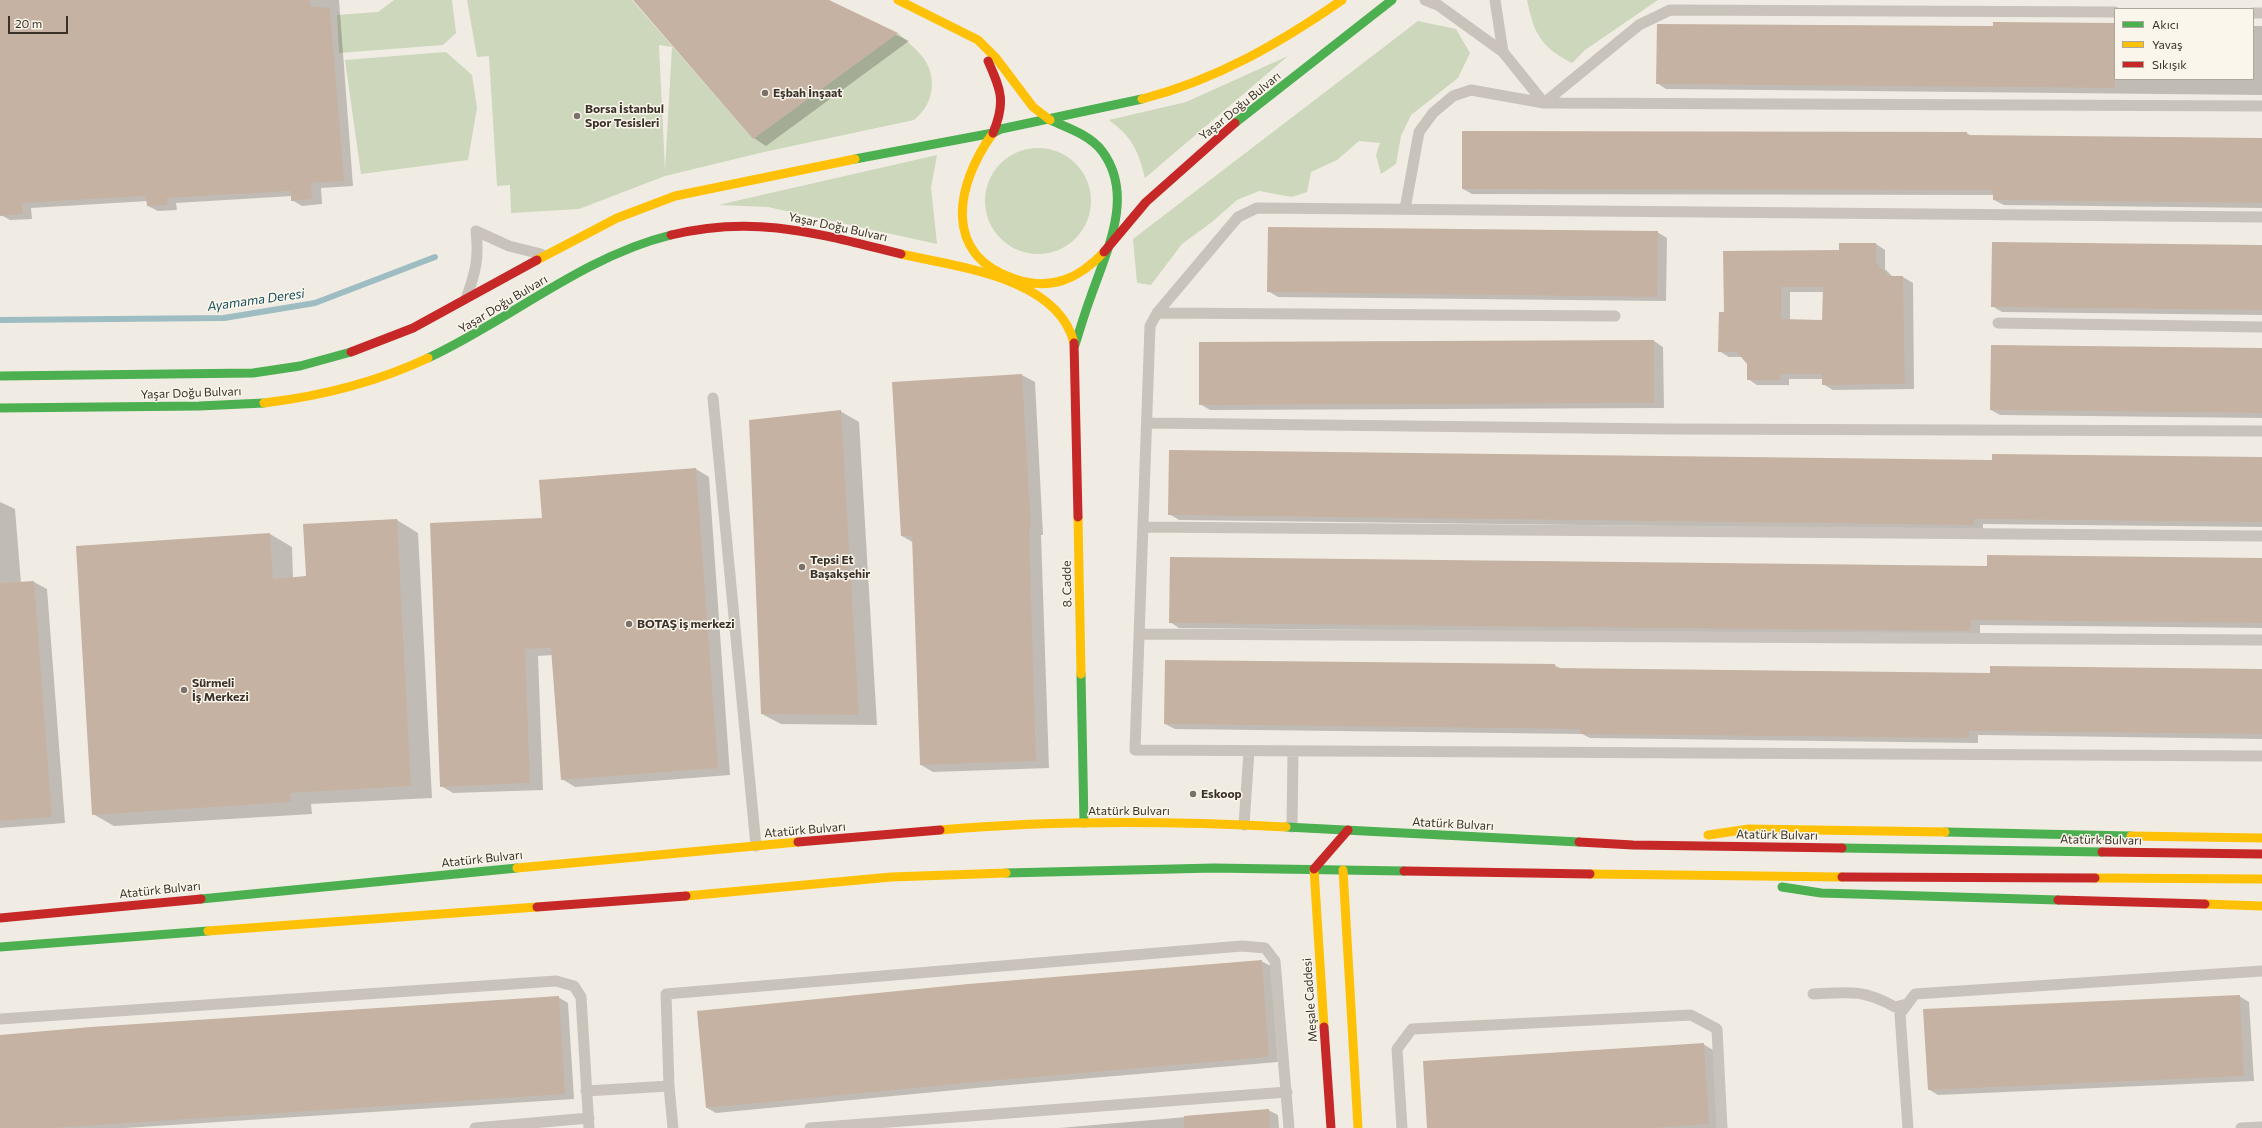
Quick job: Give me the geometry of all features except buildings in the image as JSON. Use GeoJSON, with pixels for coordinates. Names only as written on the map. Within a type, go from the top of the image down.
{"type":"FeatureCollection","features":[{"type":"Feature","properties":{"kind":"main road"},"geometry":{"type":"LineString","coordinates":[[898,0],[956,26],[978,40],[996,58],[1033,107],[1050,120]]}},
{"type":"Feature","properties":{"kind":"main road","name":"Yaşar Doğu Bulvarı"},"geometry":{"type":"LineString","coordinates":[[0,376],[253,373],[300,366],[355,351],[413,328],[545,255],[617,218],[675,196],[864,157],[993,133],[1001,129],[1050,120],[1173,89],[1229,68],[1289,37],[1342,0]]}},
{"type":"Feature","properties":{"kind":"main road","name":"Yaşar Doğu Bulvarı"},"geometry":{"type":"LineString","coordinates":[[0,408],[200,407],[279,401],[335,392],[379,379],[459,344],[600,262],[640,243],[677,232],[732,226],[774,226],[811,232],[1036,285],[1069,280],[1094,263],[1142,208],[1196,158],[1392,0]]}},
{"type":"Feature","properties":{"kind":"main road"},"geometry":{"type":"LineString","coordinates":[[978,40],[1004,101],[1002,114],[993,133]]}},
{"type":"Feature","properties":{"kind":"main road","name":"Yaşar Doğu Bulvarı"},"geometry":{"type":"LineString","coordinates":[[1050,120],[1063,125],[1091,141],[1113,166],[1118,184],[1119,206],[1112,241]]}},
{"type":"Feature","properties":{"kind":"main road","name":"Yaşar Doğu Bulvarı"},"geometry":{"type":"LineString","coordinates":[[993,133],[977,154],[965,182],[961,202],[963,223],[969,243],[975,254],[987,265],[1039,296],[1062,316],[1069,325],[1075,345]]}},
{"type":"Feature","properties":{"kind":"main road"},"geometry":{"type":"LineString","coordinates":[[1075,345],[1092,292],[1112,241]]}},
{"type":"Feature","properties":{"kind":"main road","name":"8. Cadde"},"geometry":{"type":"LineString","coordinates":[[1075,345],[1084,823]]}},
{"type":"Feature","properties":{"kind":"main road","name":"Atatürk Bulvarı"},"geometry":{"type":"LineString","coordinates":[[0,918],[971,827],[1084,823],[1244,825],[1633,844],[2262,854]]}},
{"type":"Feature","properties":{"kind":"main road"},"geometry":{"type":"LineString","coordinates":[[1633,844],[1749,829],[2262,838]]}},
{"type":"Feature","properties":{"kind":"main road"},"geometry":{"type":"LineString","coordinates":[[1314,870],[1348,830]]}},
{"type":"Feature","properties":{"kind":"main road"},"geometry":{"type":"LineString","coordinates":[[0,947],[722,893],[891,877],[1080,870],[1214,868],[1712,876],[2262,879]]}},
{"type":"Feature","properties":{"kind":"main road","name":"Meşale Caddesi"},"geometry":{"type":"LineString","coordinates":[[1314,870],[1331,1128]]}},
{"type":"Feature","properties":{"kind":"main road"},"geometry":{"type":"LineString","coordinates":[[1343,870],[1358,1128]]}},
{"type":"Feature","properties":{"kind":"main road"},"geometry":{"type":"LineString","coordinates":[[1712,876],[1821,893],[2262,906]]}},
{"type":"Feature","properties":{"kind":"lane"},"geometry":{"type":"LineString","coordinates":[[1425,0],[1438,5],[1503,52],[1544,103]]}},
{"type":"Feature","properties":{"kind":"lane"},"geometry":{"type":"LineString","coordinates":[[1495,0],[1503,52]]}},
{"type":"Feature","properties":{"kind":"lane"},"geometry":{"type":"LineString","coordinates":[[1544,103],[1639,25],[1670,10],[2114,12]]}},
{"type":"Feature","properties":{"kind":"lane"},"geometry":{"type":"LineString","coordinates":[[1405,209],[1419,132],[1433,113],[1453,96],[1472,90],[1544,103],[2262,106]]}},
{"type":"Feature","properties":{"kind":"lane"},"geometry":{"type":"LineString","coordinates":[[2262,217],[1257,208],[1238,217],[1157,313],[1150,326],[1135,750],[2262,756]]}},
{"type":"Feature","properties":{"kind":"lane"},"geometry":{"type":"LineString","coordinates":[[467,298],[476,270],[478,252],[476,231],[509,246],[545,255]]}},
{"type":"Feature","properties":{"kind":"lane"},"geometry":{"type":"LineString","coordinates":[[1157,313],[1615,316]]}},
{"type":"Feature","properties":{"kind":"lane"},"geometry":{"type":"LineString","coordinates":[[1998,323],[2262,327]]}},
{"type":"Feature","properties":{"kind":"lane"},"geometry":{"type":"LineString","coordinates":[[713,398],[756,846]]}},
{"type":"Feature","properties":{"kind":"lane"},"geometry":{"type":"LineString","coordinates":[[1147,423],[1676,429],[2262,432]]}},
{"type":"Feature","properties":{"kind":"lane"},"geometry":{"type":"LineString","coordinates":[[1143,527],[2262,536]]}},
{"type":"Feature","properties":{"kind":"lane"},"geometry":{"type":"LineString","coordinates":[[1139,634],[2262,640]]}},
{"type":"Feature","properties":{"kind":"lane"},"geometry":{"type":"LineString","coordinates":[[1244,825],[1249,751]]}},
{"type":"Feature","properties":{"kind":"lane"},"geometry":{"type":"LineString","coordinates":[[1292,827],[1293,751]]}},
{"type":"Feature","properties":{"kind":"lane"},"geometry":{"type":"LineString","coordinates":[[673,1128],[669,1086],[666,994],[1242,946],[1265,948],[1275,961],[1289,1128]]}},
{"type":"Feature","properties":{"kind":"lane"},"geometry":{"type":"LineString","coordinates":[[1908,1128],[1900,1014],[1915,994],[2262,971]]}},
{"type":"Feature","properties":{"kind":"lane"},"geometry":{"type":"LineString","coordinates":[[0,1019],[556,981],[574,986],[581,997],[589,1123],[475,1128]]}},
{"type":"Feature","properties":{"kind":"lane"},"geometry":{"type":"LineString","coordinates":[[1813,994],[1860,992],[1875,996],[1895,1007],[1907,1004]]}},
{"type":"Feature","properties":{"kind":"lane"},"geometry":{"type":"LineString","coordinates":[[1402,1128],[1397,1049],[1412,1029],[1691,1015],[1717,1029],[1722,1128]]}},
{"type":"Feature","properties":{"kind":"lane"},"geometry":{"type":"LineString","coordinates":[[586,1091],[669,1086]]}},
{"type":"Feature","properties":{"kind":"lane"},"geometry":{"type":"LineString","coordinates":[[810,1128],[1287,1092]]}},
{"type":"Feature","properties":{"kind":"lane"},"geometry":{"type":"LineString","coordinates":[[2241,1128],[2262,1127]]}},
{"type":"Feature","properties":{"kind":"green space"},"geometry":{"type":"Polygon","coordinates":[[[394,0],[452,0],[456,33],[443,45],[339,53],[337,15],[378,12],[394,0]]]}},
{"type":"Feature","properties":{"kind":"green space"},"geometry":{"type":"Polygon","coordinates":[[[467,0],[632,0],[753,139],[898,33],[920,53],[927,63],[931,75],[932,90],[928,103],[920,115],[914,120],[764,152],[665,176],[579,209],[511,213],[510,185],[497,186],[489,56],[477,57],[467,0]],[[659,45],[665,170],[672,47],[659,45]]]}},
{"type":"Feature","properties":{"kind":"green space"},"geometry":{"type":"Polygon","coordinates":[[[1527,0],[1658,0],[1585,50],[1572,63],[1553,51],[1540,38],[1536,31],[1527,0]]]}},
{"type":"Feature","properties":{"kind":"green space"},"geometry":{"type":"Polygon","coordinates":[[[1418,21],[1456,29],[1470,53],[1458,78],[1411,115],[1401,136],[1396,164],[1381,174],[1376,155],[1380,143],[1359,141],[1337,160],[1311,172],[1307,192],[1292,197],[1259,191],[1237,200],[1212,222],[1182,244],[1151,285],[1137,283],[1133,239],[1418,21]]]}},
{"type":"Feature","properties":{"kind":"green space"},"geometry":{"type":"Polygon","coordinates":[[[446,52],[472,75],[477,108],[468,160],[361,174],[345,60],[446,52]]]}},
{"type":"Feature","properties":{"kind":"green space"},"geometry":{"type":"Polygon","coordinates":[[[1288,56],[1145,178],[1137,152],[1129,138],[1109,120],[1186,102],[1288,56]]]}},
{"type":"Feature","properties":{"kind":"green space"},"geometry":{"type":"Polygon","coordinates":[[[1038,148],[1058,152],[1076,163],[1087,181],[1091,201],[1087,221],[1076,239],[1058,250],[1038,254],[1018,250],[1000,239],[989,221],[985,201],[989,181],[1000,163],[1018,152],[1038,148]]]}},
{"type":"Feature","properties":{"kind":"green space"},"geometry":{"type":"Polygon","coordinates":[[[937,155],[931,188],[937,244],[768,207],[718,205],[937,155]]]}},
{"type":"Feature","properties":{"kind":"waterway","name":"Ayamama Deresi"},"geometry":{"type":"LineString","coordinates":[[0,320],[224,318],[315,303],[435,257]]}},
{"type":"Feature","properties":{"kind":"traffic: fast"},"geometry":{"type":"LineString","coordinates":[[1235,123],[1392,0]]}},
{"type":"Feature","properties":{"kind":"traffic: fast"},"geometry":{"type":"LineString","coordinates":[[855,159],[993,133],[1001,129],[1142,99]]}},
{"type":"Feature","properties":{"kind":"traffic: fast"},"geometry":{"type":"LineString","coordinates":[[1050,120],[1078,132],[1097,145],[1112,168],[1116,186],[1117,204],[1115,223],[1075,345]]}},
{"type":"Feature","properties":{"kind":"traffic: fast"},"geometry":{"type":"LineString","coordinates":[[428,358],[458,343],[547,290],[607,258],[638,245],[671,235]]}},
{"type":"Feature","properties":{"kind":"traffic: fast"},"geometry":{"type":"LineString","coordinates":[[0,376],[253,373],[300,366],[351,352]]}},
{"type":"Feature","properties":{"kind":"traffic: fast"},"geometry":{"type":"LineString","coordinates":[[0,408],[199,406],[264,403]]}},
{"type":"Feature","properties":{"kind":"traffic: fast"},"geometry":{"type":"LineString","coordinates":[[1081,674],[1084,823]]}},
{"type":"Feature","properties":{"kind":"traffic: fast"},"geometry":{"type":"LineString","coordinates":[[1286,827],[1579,842]]}},
{"type":"Feature","properties":{"kind":"traffic: fast"},"geometry":{"type":"LineString","coordinates":[[1945,832],[2131,836]]}},
{"type":"Feature","properties":{"kind":"traffic: fast"},"geometry":{"type":"LineString","coordinates":[[1842,848],[2102,852]]}},
{"type":"Feature","properties":{"kind":"traffic: fast"},"geometry":{"type":"LineString","coordinates":[[201,899],[517,868]]}},
{"type":"Feature","properties":{"kind":"traffic: fast"},"geometry":{"type":"LineString","coordinates":[[1006,873],[1214,868],[1404,871]]}},
{"type":"Feature","properties":{"kind":"traffic: fast"},"geometry":{"type":"LineString","coordinates":[[1782,887],[1821,893],[2058,900]]}},
{"type":"Feature","properties":{"kind":"traffic: fast"},"geometry":{"type":"LineString","coordinates":[[0,947],[208,931]]}},
{"type":"Feature","properties":{"kind":"traffic: slow"},"geometry":{"type":"LineString","coordinates":[[898,0],[978,40],[996,58],[1033,107],[1050,120]]}},
{"type":"Feature","properties":{"kind":"traffic: slow"},"geometry":{"type":"LineString","coordinates":[[1142,99],[1196,82],[1221,71],[1295,31],[1342,0]]}},
{"type":"Feature","properties":{"kind":"traffic: slow"},"geometry":{"type":"LineString","coordinates":[[993,133],[980,153],[970,174],[964,195],[962,216],[966,236],[975,253],[991,268],[1015,279],[1041,284],[1052,283],[1074,276],[1085,269],[1104,252]]}},
{"type":"Feature","properties":{"kind":"traffic: slow"},"geometry":{"type":"LineString","coordinates":[[537,260],[617,218],[675,196],[855,159]]}},
{"type":"Feature","properties":{"kind":"traffic: slow"},"geometry":{"type":"LineString","coordinates":[[901,254],[976,270],[1027,289],[1048,303],[1064,321],[1074,343]]}},
{"type":"Feature","properties":{"kind":"traffic: slow"},"geometry":{"type":"LineString","coordinates":[[264,403],[307,397],[348,387],[388,375],[428,358]]}},
{"type":"Feature","properties":{"kind":"traffic: slow"},"geometry":{"type":"LineString","coordinates":[[1078,517],[1081,674]]}},
{"type":"Feature","properties":{"kind":"traffic: slow"},"geometry":{"type":"LineString","coordinates":[[940,830],[1026,824],[1113,822],[1286,827]]}},
{"type":"Feature","properties":{"kind":"traffic: slow"},"geometry":{"type":"LineString","coordinates":[[1708,835],[1749,829],[1945,832]]}},
{"type":"Feature","properties":{"kind":"traffic: slow"},"geometry":{"type":"LineString","coordinates":[[2131,836],[2262,838]]}},
{"type":"Feature","properties":{"kind":"traffic: slow"},"geometry":{"type":"LineString","coordinates":[[517,868],[798,842]]}},
{"type":"Feature","properties":{"kind":"traffic: slow"},"geometry":{"type":"LineString","coordinates":[[1314,869],[1324,1027]]}},
{"type":"Feature","properties":{"kind":"traffic: slow"},"geometry":{"type":"LineString","coordinates":[[1343,870],[1358,1128]]}},
{"type":"Feature","properties":{"kind":"traffic: slow"},"geometry":{"type":"LineString","coordinates":[[686,896],[891,877],[1006,873]]}},
{"type":"Feature","properties":{"kind":"traffic: slow"},"geometry":{"type":"LineString","coordinates":[[1590,874],[1842,877]]}},
{"type":"Feature","properties":{"kind":"traffic: slow"},"geometry":{"type":"LineString","coordinates":[[2095,878],[2262,879]]}},
{"type":"Feature","properties":{"kind":"traffic: slow"},"geometry":{"type":"LineString","coordinates":[[2205,904],[2262,906]]}},
{"type":"Feature","properties":{"kind":"traffic: slow"},"geometry":{"type":"LineString","coordinates":[[208,931],[537,907]]}},
{"type":"Feature","properties":{"kind":"traffic: jam"},"geometry":{"type":"LineString","coordinates":[[988,61],[999,88],[1001,104],[1000,113],[993,133]]}},
{"type":"Feature","properties":{"kind":"traffic: jam"},"geometry":{"type":"LineString","coordinates":[[1104,252],[1146,202],[1235,123]]}},
{"type":"Feature","properties":{"kind":"traffic: jam"},"geometry":{"type":"LineString","coordinates":[[671,235],[702,229],[731,226],[787,229],[901,254]]}},
{"type":"Feature","properties":{"kind":"traffic: jam"},"geometry":{"type":"LineString","coordinates":[[351,352],[413,328],[537,260]]}},
{"type":"Feature","properties":{"kind":"traffic: jam"},"geometry":{"type":"LineString","coordinates":[[1074,343],[1078,517]]}},
{"type":"Feature","properties":{"kind":"traffic: jam"},"geometry":{"type":"LineString","coordinates":[[798,842],[940,830]]}},
{"type":"Feature","properties":{"kind":"traffic: jam"},"geometry":{"type":"LineString","coordinates":[[1314,869],[1348,830]]}},
{"type":"Feature","properties":{"kind":"traffic: jam"},"geometry":{"type":"LineString","coordinates":[[1579,842],[1633,845],[1842,848]]}},
{"type":"Feature","properties":{"kind":"traffic: jam"},"geometry":{"type":"LineString","coordinates":[[2102,852],[2262,854]]}},
{"type":"Feature","properties":{"kind":"traffic: jam"},"geometry":{"type":"LineString","coordinates":[[1404,871],[1590,874]]}},
{"type":"Feature","properties":{"kind":"traffic: jam"},"geometry":{"type":"LineString","coordinates":[[1842,877],[2095,878]]}},
{"type":"Feature","properties":{"kind":"traffic: jam"},"geometry":{"type":"LineString","coordinates":[[537,907],[686,896]]}},
{"type":"Feature","properties":{"kind":"traffic: jam"},"geometry":{"type":"LineString","coordinates":[[0,918],[201,899]]}},
{"type":"Feature","properties":{"kind":"traffic: jam"},"geometry":{"type":"LineString","coordinates":[[2058,900],[2205,904]]}},
{"type":"Feature","properties":{"kind":"traffic: jam"},"geometry":{"type":"LineString","coordinates":[[1324,1027],[1331,1128]]}},
{"type":"Feature","properties":{"kind":"place","name":"Eşbah İnşaat"},"geometry":{"type":"Point","coordinates":[765,93]}},
{"type":"Feature","properties":{"kind":"place","name":"Borsa İstanbul Spor Tesisleri"},"geometry":{"type":"Point","coordinates":[577,116]}},
{"type":"Feature","properties":{"kind":"place","name":"Tepsi Et Başakşehir"},"geometry":{"type":"Point","coordinates":[802,567]}},
{"type":"Feature","properties":{"kind":"place","name":"BOTAŞ iş merkezi"},"geometry":{"type":"Point","coordinates":[629,624]}},
{"type":"Feature","properties":{"kind":"place","name":"Sürmeli İş Merkezi"},"geometry":{"type":"Point","coordinates":[184,690]}},
{"type":"Feature","properties":{"kind":"place","name":"Eskoop"},"geometry":{"type":"Point","coordinates":[1193,794]}}]}
